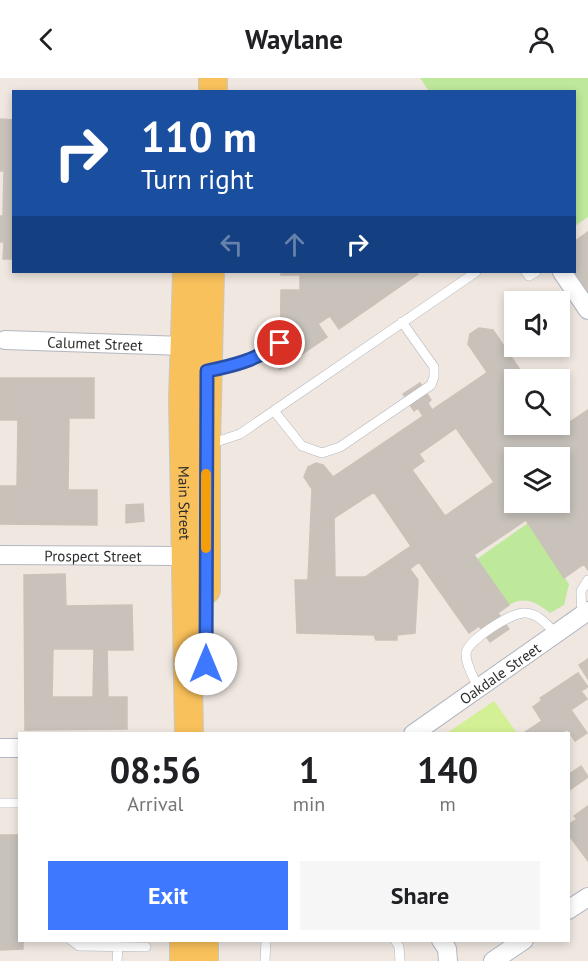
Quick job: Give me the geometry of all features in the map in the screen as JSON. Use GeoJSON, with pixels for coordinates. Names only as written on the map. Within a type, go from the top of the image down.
{"type":"FeatureCollection","features":[{"type":"Feature","properties":{"kind":"main road","name":"Main Street"},"geometry":{"type":"LineString","coordinates":[[187,273],[207,732]]}},
{"type":"Feature","properties":{"kind":"main road","name":"Main Street"},"geometry":{"type":"LineString","coordinates":[[192,363],[210,273]]}},
{"type":"Feature","properties":{"kind":"main road","name":"Main Street"},"geometry":{"type":"LineString","coordinates":[[189,732],[186,556],[195,448]]}},
{"type":"Feature","properties":{"kind":"main road"},"geometry":{"type":"LineString","coordinates":[[184,942],[184,961]]}},
{"type":"Feature","properties":{"kind":"main road"},"geometry":{"type":"LineString","coordinates":[[204,942],[204,961]]}},
{"type":"Feature","properties":{"kind":"street"},"geometry":{"type":"LineString","coordinates":[[563,273],[588,310]]}},
{"type":"Feature","properties":{"kind":"street","name":"Calumet Street"},"geometry":{"type":"LineString","coordinates":[[5,340],[192,363]]}},
{"type":"Feature","properties":{"kind":"street","name":"Prospect Street"},"geometry":{"type":"LineString","coordinates":[[0,555],[186,556]]}},
{"type":"Feature","properties":{"kind":"street","name":"Oakdale Street"},"geometry":{"type":"LineString","coordinates":[[416,732],[585,613]]}},
{"type":"Feature","properties":{"kind":"street"},"geometry":{"type":"LineString","coordinates":[[0,748],[18,748]]}},
{"type":"Feature","properties":{"kind":"street"},"geometry":{"type":"LineString","coordinates":[[570,909],[588,897]]}},
{"type":"Feature","properties":{"kind":"street"},"geometry":{"type":"LineString","coordinates":[[442,942],[447,949],[447,961]]}},
{"type":"Feature","properties":{"kind":"street"},"geometry":{"type":"LineString","coordinates":[[493,961],[521,942]]}},
{"type":"Feature","properties":{"kind":"lane"},"geometry":{"type":"LineString","coordinates":[[195,448],[240,434],[475,273]]}},
{"type":"Feature","properties":{"kind":"lane"},"geometry":{"type":"LineString","coordinates":[[274,411],[302,446],[322,453],[340,447],[431,385],[434,367],[402,322]]}},
{"type":"Feature","properties":{"kind":"lane"},"geometry":{"type":"LineString","coordinates":[[192,363],[241,364],[280,343]]}},
{"type":"Feature","properties":{"kind":"lane"},"geometry":{"type":"LineString","coordinates":[[585,613],[581,591],[588,580]]}},
{"type":"Feature","properties":{"kind":"lane"},"geometry":{"type":"LineString","coordinates":[[478,688],[466,658],[469,645],[510,616],[524,612],[538,616],[556,634]]}},
{"type":"Feature","properties":{"kind":"lane"},"geometry":{"type":"LineString","coordinates":[[0,803],[18,803]]}},
{"type":"Feature","properties":{"kind":"lane"},"geometry":{"type":"LineString","coordinates":[[74,942],[79,946],[146,947]]}},
{"type":"Feature","properties":{"kind":"lane"},"geometry":{"type":"LineString","coordinates":[[265,961],[266,942]]}},
{"type":"Feature","properties":{"kind":"lane"},"geometry":{"type":"LineString","coordinates":[[396,942],[399,947],[400,961]]}},
{"type":"Feature","properties":{"kind":"lane"},"geometry":{"type":"LineString","coordinates":[[117,961],[118,946]]}},
{"type":"Feature","properties":{"kind":"green space"},"geometry":{"type":"Polygon","coordinates":[[[420,78],[588,78],[588,217],[576,225],[576,90],[428,90],[420,78]]]}},
{"type":"Feature","properties":{"kind":"green space"},"geometry":{"type":"Polygon","coordinates":[[[528,523],[569,584],[564,605],[550,613],[541,606],[526,600],[509,605],[477,559],[528,523]]]}},
{"type":"Feature","properties":{"kind":"green space"},"geometry":{"type":"Polygon","coordinates":[[[494,701],[516,732],[448,732],[494,701]]]}},
{"type":"Feature","properties":{"kind":"building"},"geometry":{"type":"Polygon","coordinates":[[[0,119],[12,120],[12,259],[3,259],[4,242],[0,242],[4,171],[0,171],[0,119]]]}},
{"type":"Feature","properties":{"kind":"building"},"geometry":{"type":"Polygon","coordinates":[[[588,232],[588,297],[572,273],[576,273],[576,241],[588,232]]]}},
{"type":"Feature","properties":{"kind":"building"},"geometry":{"type":"Polygon","coordinates":[[[281,273],[418,274],[339,329],[330,316],[318,324],[327,337],[280,369],[281,290],[300,290],[300,275],[281,275],[281,273]]]}},
{"type":"Feature","properties":{"kind":"building"},"geometry":{"type":"Polygon","coordinates":[[[479,328],[493,330],[504,346],[504,357],[511,357],[520,369],[504,369],[504,435],[570,435],[570,422],[588,410],[588,570],[584,564],[564,578],[526,520],[474,555],[509,605],[498,613],[509,629],[490,642],[479,626],[469,633],[419,562],[410,569],[418,580],[415,633],[397,635],[397,640],[376,640],[374,635],[297,633],[295,580],[308,580],[312,489],[304,477],[308,467],[316,463],[323,465],[333,477],[485,374],[487,372],[468,344],[470,334],[479,328]],[[456,428],[419,454],[424,461],[412,470],[445,516],[494,482],[456,428]],[[374,492],[334,518],[335,577],[365,577],[411,546],[374,492]]]}},
{"type":"Feature","properties":{"kind":"building"},"geometry":{"type":"Polygon","coordinates":[[[0,378],[94,378],[94,418],[69,418],[68,490],[97,490],[97,525],[0,524],[0,486],[17,486],[18,420],[0,420],[0,378]]]}},
{"type":"Feature","properties":{"kind":"building"},"geometry":{"type":"Polygon","coordinates":[[[420,383],[431,400],[428,403],[432,410],[423,416],[418,408],[414,411],[403,394],[420,383]]]}},
{"type":"Feature","properties":{"kind":"building"},"geometry":{"type":"Polygon","coordinates":[[[143,504],[144,521],[126,523],[126,505],[143,504]]]}},
{"type":"Feature","properties":{"kind":"building"},"geometry":{"type":"Polygon","coordinates":[[[65,574],[66,606],[132,605],[133,650],[107,650],[108,697],[127,697],[127,729],[25,730],[24,575],[65,574]],[[53,649],[52,697],[93,697],[94,649],[53,649]]]}},
{"type":"Feature","properties":{"kind":"building"},"geometry":{"type":"Polygon","coordinates":[[[588,659],[588,679],[579,665],[588,659]]]}},
{"type":"Feature","properties":{"kind":"building"},"geometry":{"type":"Polygon","coordinates":[[[578,673],[588,687],[581,691],[587,699],[571,710],[587,733],[575,741],[567,729],[563,732],[525,732],[542,721],[533,707],[542,700],[540,698],[578,673]]]}},
{"type":"Feature","properties":{"kind":"building"},"geometry":{"type":"Polygon","coordinates":[[[581,766],[588,777],[570,790],[570,774],[581,766]]]}},
{"type":"Feature","properties":{"kind":"building"},"geometry":{"type":"Polygon","coordinates":[[[588,806],[588,861],[570,837],[570,824],[577,819],[574,816],[588,806]]]}},
{"type":"Feature","properties":{"kind":"building"},"geometry":{"type":"Polygon","coordinates":[[[0,835],[18,835],[18,942],[23,942],[23,949],[0,950],[0,835]]]}},
{"type":"Feature","properties":{"kind":"slow traffic"},"geometry":{"type":"LineString","coordinates":[[206,474],[206,548]]}},
{"type":"Feature","properties":{"kind":"route"},"geometry":{"type":"LineString","coordinates":[[206,664],[207,371],[255,359],[280,343]]}}]}
